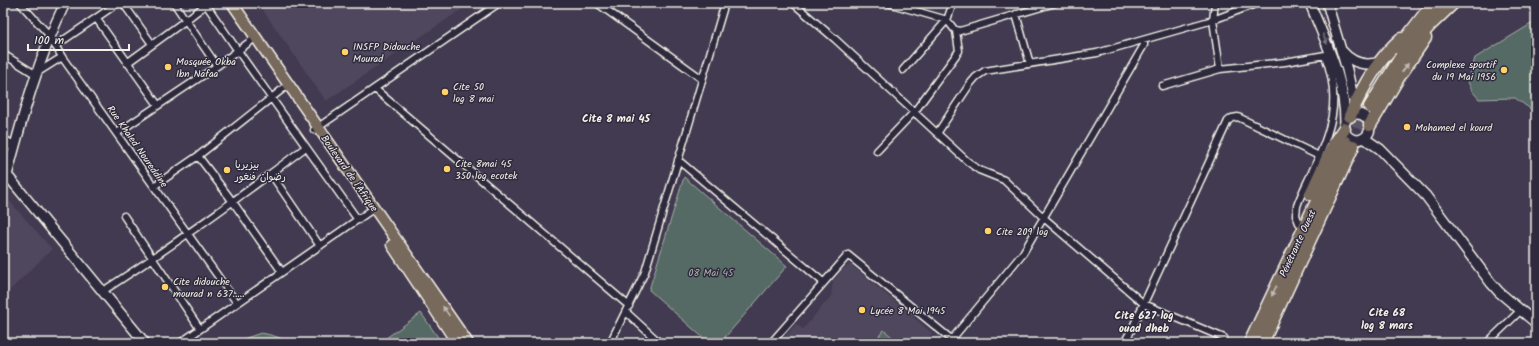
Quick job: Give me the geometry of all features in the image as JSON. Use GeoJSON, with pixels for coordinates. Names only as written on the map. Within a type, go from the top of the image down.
{"type":"FeatureCollection","features":[{"type":"Feature","properties":{"kind":"highway"},"geometry":{"type":"LineString","coordinates":[[1296,256],[1299,222],[1333,146],[1385,66],[1411,31],[1436,3]]}},
{"type":"Feature","properties":{"kind":"highway"},"geometry":{"type":"LineString","coordinates":[[1355,114],[1403,54],[1453,3]]}},
{"type":"Feature","properties":{"kind":"highway"},"geometry":{"type":"LineString","coordinates":[[1370,127],[1394,84],[1426,37],[1432,23]]}},
{"type":"Feature","properties":{"kind":"highway"},"geometry":{"type":"LineString","coordinates":[[1355,114],[1363,89],[1382,60],[1397,42],[1411,31]]}},
{"type":"Feature","properties":{"kind":"highway","name":"Pénétrante Ouest"},"geometry":{"type":"LineString","coordinates":[[1250,343],[1356,142]]}},
{"type":"Feature","properties":{"kind":"highway","name":"Pénétrante Ouest"},"geometry":{"type":"LineString","coordinates":[[1262,343],[1296,256]]}},
{"type":"Feature","properties":{"kind":"main road"},"geometry":{"type":"LineString","coordinates":[[64,3],[49,35],[35,74],[5,177],[103,291],[145,343]]}},
{"type":"Feature","properties":{"kind":"main road","name":"Boulevard de l'Afrique"},"geometry":{"type":"LineString","coordinates":[[225,3],[284,88],[316,129],[468,343]]}},
{"type":"Feature","properties":{"kind":"main road","name":"Boulevard de l'Afrique"},"geometry":{"type":"LineString","coordinates":[[232,3],[457,343]]}},
{"type":"Feature","properties":{"kind":"main road"},"geometry":{"type":"LineString","coordinates":[[1310,3],[1342,90],[1355,114],[1364,116],[1369,121],[1370,127],[1380,149],[1426,196],[1491,283],[1499,292],[1536,323]]}},
{"type":"Feature","properties":{"kind":"main road"},"geometry":{"type":"LineString","coordinates":[[1327,3],[1355,114],[1350,139],[1380,149]]}},
{"type":"Feature","properties":{"kind":"main road"},"geometry":{"type":"LineString","coordinates":[[1339,46],[1348,57],[1354,61],[1368,64],[1382,60]]}},
{"type":"Feature","properties":{"kind":"main road"},"geometry":{"type":"LineString","coordinates":[[1356,142],[1367,136],[1370,127]]}},
{"type":"Feature","properties":{"kind":"main road"},"geometry":{"type":"LineString","coordinates":[[3,140],[14,147]]}},
{"type":"Feature","properties":{"kind":"street","name":"Rue Khaled Noureddine"},"geometry":{"type":"LineString","coordinates":[[20,3],[49,35],[62,57],[237,303]]}},
{"type":"Feature","properties":{"kind":"street"},"geometry":{"type":"LineString","coordinates":[[55,46],[118,3]]}},
{"type":"Feature","properties":{"kind":"street"},"geometry":{"type":"LineString","coordinates":[[124,3],[152,44]]}},
{"type":"Feature","properties":{"kind":"street"},"geometry":{"type":"LineString","coordinates":[[174,3],[217,66]]}},
{"type":"Feature","properties":{"kind":"street"},"geometry":{"type":"LineString","coordinates":[[127,63],[207,3],[238,52],[358,220]]}},
{"type":"Feature","properties":{"kind":"street"},"geometry":{"type":"LineString","coordinates":[[316,129],[499,3]]}},
{"type":"Feature","properties":{"kind":"street"},"geometry":{"type":"LineString","coordinates":[[597,3],[702,79]]}},
{"type":"Feature","properties":{"kind":"street"},"geometry":{"type":"LineString","coordinates":[[610,343],[645,272],[724,3]]}},
{"type":"Feature","properties":{"kind":"street"},"geometry":{"type":"LineString","coordinates":[[793,3],[836,39],[938,132],[967,161],[979,170],[1004,180],[1044,218],[1144,304],[1224,338]]}},
{"type":"Feature","properties":{"kind":"street"},"geometry":{"type":"LineString","coordinates":[[877,151],[915,111],[959,51],[956,31],[947,20],[888,3]]}},
{"type":"Feature","properties":{"kind":"street"},"geometry":{"type":"LineString","coordinates":[[903,70],[947,20],[952,3]]}},
{"type":"Feature","properties":{"kind":"street"},"geometry":{"type":"LineString","coordinates":[[956,31],[1055,3]]}},
{"type":"Feature","properties":{"kind":"street"},"geometry":{"type":"LineString","coordinates":[[1215,3],[1213,20],[1220,69]]}},
{"type":"Feature","properties":{"kind":"street"},"geometry":{"type":"LineString","coordinates":[[938,132],[976,77],[985,72],[1097,53],[1213,20],[1258,3]]}},
{"type":"Feature","properties":{"kind":"street"},"geometry":{"type":"LineString","coordinates":[[1016,14],[1030,64]]}},
{"type":"Feature","properties":{"kind":"street"},"geometry":{"type":"LineString","coordinates":[[96,18],[158,105]]}},
{"type":"Feature","properties":{"kind":"street"},"geometry":{"type":"LineString","coordinates":[[771,343],[848,254],[954,341],[1023,253],[1144,45],[1144,40]]}},
{"type":"Feature","properties":{"kind":"street"},"geometry":{"type":"LineString","coordinates":[[117,133],[238,52],[251,41]]}},
{"type":"Feature","properties":{"kind":"street"},"geometry":{"type":"LineString","coordinates":[[3,55],[35,74],[62,57]]}},
{"type":"Feature","properties":{"kind":"street"},"geometry":{"type":"LineString","coordinates":[[1162,86],[1220,69],[1328,55],[1334,102],[1332,118],[1319,156],[1297,206],[1296,215],[1299,222]]}},
{"type":"Feature","properties":{"kind":"street"},"geometry":{"type":"LineString","coordinates":[[154,186],[198,156],[284,88]]}},
{"type":"Feature","properties":{"kind":"street"},"geometry":{"type":"LineString","coordinates":[[375,89],[627,309],[660,343]]}},
{"type":"Feature","properties":{"kind":"street"},"geometry":{"type":"LineString","coordinates":[[1124,343],[1144,304],[1230,119],[1238,117],[1319,156]]}},
{"type":"Feature","properties":{"kind":"street"},"geometry":{"type":"LineString","coordinates":[[103,291],[153,259],[233,202],[306,147]]}},
{"type":"Feature","properties":{"kind":"street"},"geometry":{"type":"LineString","coordinates":[[198,156],[233,202],[282,272]]}},
{"type":"Feature","properties":{"kind":"street"},"geometry":{"type":"LineString","coordinates":[[678,160],[823,282]]}},
{"type":"Feature","properties":{"kind":"street"},"geometry":{"type":"LineString","coordinates":[[271,174],[320,246]]}},
{"type":"Feature","properties":{"kind":"street"},"geometry":{"type":"LineString","coordinates":[[180,343],[370,211]]}},
{"type":"Feature","properties":{"kind":"street"},"geometry":{"type":"LineString","coordinates":[[124,216],[200,330]]}},
{"type":"Feature","properties":{"kind":"street"},"geometry":{"type":"LineString","coordinates":[[1486,343],[1521,310]]}},
{"type":"Feature","properties":{"kind":"shaded area","name":"INSFP Didouche Mourad"},"geometry":{"type":"Polygon","coordinates":[[[258,3],[471,3],[326,101],[258,3]]]}},
{"type":"Feature","properties":{"kind":"shaded area"},"geometry":{"type":"Polygon","coordinates":[[[6,197],[52,249],[6,294],[3,291],[3,200],[6,197]]]}},
{"type":"Feature","properties":{"kind":"shaded area","name":"Lycée 8 Mai 1945"},"geometry":{"type":"Polygon","coordinates":[[[850,264],[932,333],[930,336],[938,343],[780,343],[796,324],[803,329],[831,296],[833,281],[843,269],[850,264]]]}},
{"type":"Feature","properties":{"kind":"green space","name":"Complexe sportif du 19 Mai 1956"},"geometry":{"type":"Polygon","coordinates":[[[1536,21],[1536,113],[1515,98],[1479,99],[1472,91],[1468,82],[1475,58],[1536,21]]]}},
{"type":"Feature","properties":{"kind":"green space","name":"08 Mai 45"},"geometry":{"type":"Polygon","coordinates":[[[684,177],[787,266],[720,343],[709,343],[649,290],[684,177]]]}},
{"type":"Feature","properties":{"kind":"green space"},"geometry":{"type":"Polygon","coordinates":[[[421,313],[442,343],[379,343],[421,313]]]}},
{"type":"Feature","properties":{"kind":"green space"},"geometry":{"type":"Polygon","coordinates":[[[884,330],[899,343],[873,343],[884,330]]]}},
{"type":"Feature","properties":{"kind":"green space"},"geometry":{"type":"Polygon","coordinates":[[[261,333],[276,336],[289,343],[238,343],[246,338],[261,333]]]}},
{"type":"Feature","properties":{"kind":"tunnel"},"geometry":{"type":"LineString","coordinates":[[1353,146],[1370,107]]}},
{"type":"Feature","properties":{"kind":"tunnel"},"geometry":{"type":"LineString","coordinates":[[1345,142],[1359,114]]}},
{"type":"Feature","properties":{"kind":"place","name":"INSFP Didouche Mourad"},"geometry":{"type":"Point","coordinates":[345,52]}},
{"type":"Feature","properties":{"kind":"place","name":"Mosquée Okba Ibn Nafaa"},"geometry":{"type":"Point","coordinates":[168,67]}},
{"type":"Feature","properties":{"kind":"place","name":"Complexe sportif du 19 Mai 1956"},"geometry":{"type":"Point","coordinates":[1504,70]}},
{"type":"Feature","properties":{"kind":"place","name":"Cite 50 log 8 mai"},"geometry":{"type":"Point","coordinates":[445,92]}},
{"type":"Feature","properties":{"kind":"place","name":"Mohamed el kourd"},"geometry":{"type":"Point","coordinates":[1407,127]}},
{"type":"Feature","properties":{"kind":"place","name":"Cite 8mai 45 350 log ecotek"},"geometry":{"type":"Point","coordinates":[447,169]}},
{"type":"Feature","properties":{"kind":"place","name":"بيزيريا رضوان فنغور"},"geometry":{"type":"Point","coordinates":[227,170]}},
{"type":"Feature","properties":{"kind":"place","name":"Cite 209 log"},"geometry":{"type":"Point","coordinates":[988,231]}},
{"type":"Feature","properties":{"kind":"place","name":"Cite didouche mourad n 637....."},"geometry":{"type":"Point","coordinates":[165,287]}},
{"type":"Feature","properties":{"kind":"place","name":"Lycée 8 Mai 1945"},"geometry":{"type":"Point","coordinates":[862,310]}},
{"type":"Feature","properties":{"kind":"district","name":"Cite 8 mai 45"},"geometry":{"type":"Point","coordinates":[616,118]}},
{"type":"Feature","properties":{"kind":"district","name":"Cite 68 log 8 mars"},"geometry":{"type":"Point","coordinates":[1387,318]}},
{"type":"Feature","properties":{"kind":"district","name":"Cite 627 log ouad dheb"},"geometry":{"type":"Point","coordinates":[1144,321]}}]}
